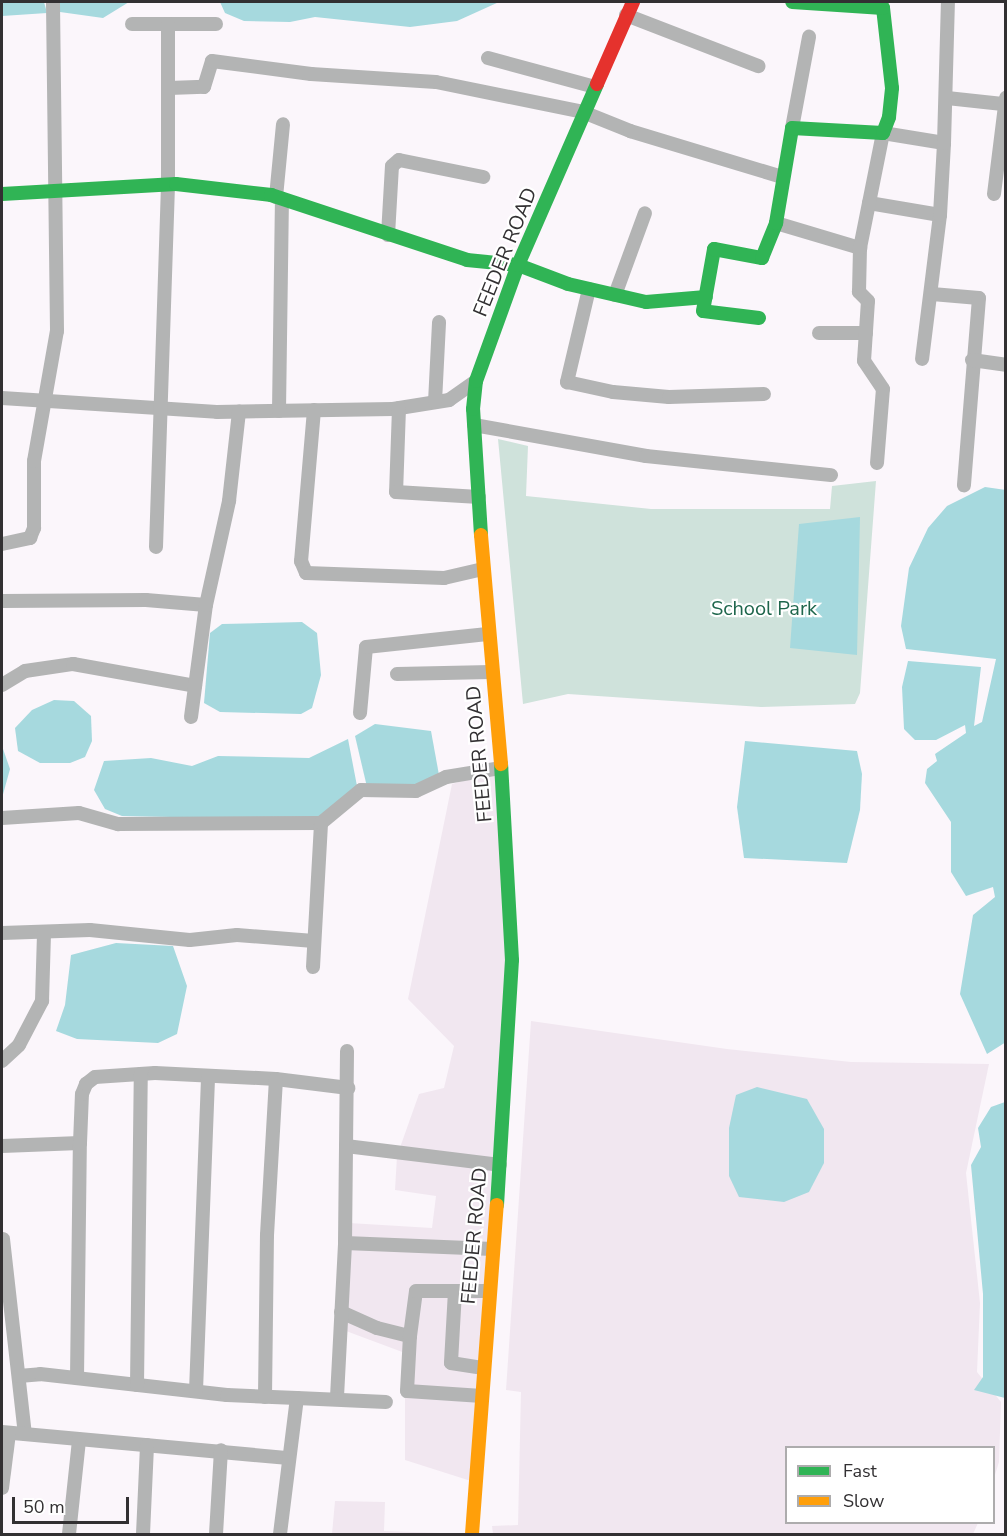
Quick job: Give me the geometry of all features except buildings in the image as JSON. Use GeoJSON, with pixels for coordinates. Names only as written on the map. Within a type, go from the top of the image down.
{"type":"FeatureCollection","features":[{"type":"Feature","properties":{"kind":"street"},"geometry":{"type":"LineString","coordinates":[[2,544],[30,538],[34,528],[34,461],[47,400],[57,331],[53,2]]}},
{"type":"Feature","properties":{"kind":"street","name":"FEEDER ROAD"},"geometry":{"type":"LineString","coordinates":[[472,1534],[500,1165],[512,960],[501,768],[488,634],[474,425],[476,381],[518,266],[583,112],[633,2]]}},
{"type":"Feature","properties":{"kind":"street"},"geometry":{"type":"LineString","coordinates":[[792,2],[883,8],[892,88],[860,248],[859,292],[868,301],[864,361],[883,389],[877,463]]}},
{"type":"Feature","properties":{"kind":"street"},"geometry":{"type":"LineString","coordinates":[[922,359],[932,294],[940,215],[947,98],[948,2]]}},
{"type":"Feature","properties":{"kind":"street"},"geometry":{"type":"LineString","coordinates":[[626,15],[758,66]]}},
{"type":"Feature","properties":{"kind":"street"},"geometry":{"type":"LineString","coordinates":[[132,24],[216,24]]}},
{"type":"Feature","properties":{"kind":"street"},"geometry":{"type":"LineString","coordinates":[[156,547],[168,184],[168,24]]}},
{"type":"Feature","properties":{"kind":"street"},"geometry":{"type":"LineString","coordinates":[[759,318],[703,311],[705,297],[714,249],[762,258],[776,223],[782,177],[809,38]]}},
{"type":"Feature","properties":{"kind":"street"},"geometry":{"type":"LineString","coordinates":[[488,58],[595,87]]}},
{"type":"Feature","properties":{"kind":"street"},"geometry":{"type":"LineString","coordinates":[[169,88],[204,87],[212,60],[311,75],[436,82],[583,112],[640,135],[782,177]]}},
{"type":"Feature","properties":{"kind":"street"},"geometry":{"type":"LineString","coordinates":[[947,98],[1004,101],[994,194]]}},
{"type":"Feature","properties":{"kind":"street"},"geometry":{"type":"LineString","coordinates":[[279,411],[279,198],[283,124]]}},
{"type":"Feature","properties":{"kind":"street"},"geometry":{"type":"LineString","coordinates":[[792,128],[883,134],[944,143]]}},
{"type":"Feature","properties":{"kind":"street"},"geometry":{"type":"LineString","coordinates":[[388,235],[392,166],[399,160],[483,177]]}},
{"type":"Feature","properties":{"kind":"street"},"geometry":{"type":"LineString","coordinates":[[2,194],[56,188],[168,184],[279,198],[467,260],[518,266],[589,289],[646,302],[705,297]]}},
{"type":"Feature","properties":{"kind":"street"},"geometry":{"type":"LineString","coordinates":[[869,203],[940,215]]}},
{"type":"Feature","properties":{"kind":"street"},"geometry":{"type":"LineString","coordinates":[[615,295],[645,213]]}},
{"type":"Feature","properties":{"kind":"street"},"geometry":{"type":"LineString","coordinates":[[776,223],[860,248]]}},
{"type":"Feature","properties":{"kind":"street"},"geometry":{"type":"LineString","coordinates":[[589,289],[567,382],[613,393],[669,397],[764,394]]}},
{"type":"Feature","properties":{"kind":"street"},"geometry":{"type":"LineString","coordinates":[[932,294],[979,298],[972,360],[964,485]]}},
{"type":"Feature","properties":{"kind":"street"},"geometry":{"type":"LineString","coordinates":[[435,402],[439,322]]}},
{"type":"Feature","properties":{"kind":"street"},"geometry":{"type":"LineString","coordinates":[[819,333],[866,333]]}},
{"type":"Feature","properties":{"kind":"street"},"geometry":{"type":"LineString","coordinates":[[972,360],[1005,364]]}},
{"type":"Feature","properties":{"kind":"street"},"geometry":{"type":"LineString","coordinates":[[2,398],[239,411],[399,408],[449,400],[476,381]]}},
{"type":"Feature","properties":{"kind":"street"},"geometry":{"type":"LineString","coordinates":[[399,408],[396,492],[479,497]]}},
{"type":"Feature","properties":{"kind":"street"},"geometry":{"type":"LineString","coordinates":[[314,410],[301,561],[306,573],[444,578],[483,569]]}},
{"type":"Feature","properties":{"kind":"street"},"geometry":{"type":"LineString","coordinates":[[190,717],[206,605],[229,501],[239,411]]}},
{"type":"Feature","properties":{"kind":"street"},"geometry":{"type":"LineString","coordinates":[[474,425],[646,456],[831,475]]}},
{"type":"Feature","properties":{"kind":"street"},"geometry":{"type":"LineString","coordinates":[[2,601],[146,600],[206,605]]}},
{"type":"Feature","properties":{"kind":"street"},"geometry":{"type":"LineString","coordinates":[[360,713],[366,647],[488,634]]}},
{"type":"Feature","properties":{"kind":"street"},"geometry":{"type":"LineString","coordinates":[[2,685],[25,671],[73,664],[195,686]]}},
{"type":"Feature","properties":{"kind":"street"},"geometry":{"type":"LineString","coordinates":[[397,674],[441,676],[491,672]]}},
{"type":"Feature","properties":{"kind":"street"},"geometry":{"type":"LineString","coordinates":[[2,819],[79,813],[118,824],[321,823],[361,790],[416,791],[446,777],[501,768]]}},
{"type":"Feature","properties":{"kind":"street"},"geometry":{"type":"LineString","coordinates":[[313,967],[321,823]]}},
{"type":"Feature","properties":{"kind":"street"},"geometry":{"type":"LineString","coordinates":[[2,933],[90,930],[190,940],[237,935],[314,941]]}},
{"type":"Feature","properties":{"kind":"street"},"geometry":{"type":"LineString","coordinates":[[2,1061],[19,1046],[42,1001],[44,932]]}},
{"type":"Feature","properties":{"kind":"street"},"geometry":{"type":"LineString","coordinates":[[337,1397],[345,1244],[347,1051]]}},
{"type":"Feature","properties":{"kind":"street"},"geometry":{"type":"LineString","coordinates":[[78,1378],[80,1143],[82,1094],[86,1084],[95,1077],[141,1074],[276,1079],[348,1088]]}},
{"type":"Feature","properties":{"kind":"street"},"geometry":{"type":"LineString","coordinates":[[137,1385],[141,1074]]}},
{"type":"Feature","properties":{"kind":"street"},"geometry":{"type":"LineString","coordinates":[[196,1392],[208,1076]]}},
{"type":"Feature","properties":{"kind":"street"},"geometry":{"type":"LineString","coordinates":[[265,1396],[267,1235],[276,1079]]}},
{"type":"Feature","properties":{"kind":"street"},"geometry":{"type":"LineString","coordinates":[[2,1146],[80,1143]]}},
{"type":"Feature","properties":{"kind":"street"},"geometry":{"type":"LineString","coordinates":[[346,1146],[500,1165]]}},
{"type":"Feature","properties":{"kind":"street"},"geometry":{"type":"LineString","coordinates":[[3,1239],[25,1434]]}},
{"type":"Feature","properties":{"kind":"street"},"geometry":{"type":"LineString","coordinates":[[345,1244],[494,1249]]}},
{"type":"Feature","properties":{"kind":"street"},"geometry":{"type":"LineString","coordinates":[[482,1396],[407,1391],[410,1336],[416,1291],[489,1291]]}},
{"type":"Feature","properties":{"kind":"street"},"geometry":{"type":"LineString","coordinates":[[455,1291],[452,1363],[484,1368]]}},
{"type":"Feature","properties":{"kind":"street"},"geometry":{"type":"LineString","coordinates":[[341,1312],[377,1328],[410,1336]]}},
{"type":"Feature","properties":{"kind":"street"},"geometry":{"type":"LineString","coordinates":[[20,1376],[78,1378],[196,1392],[297,1398],[337,1397],[386,1402]]}},
{"type":"Feature","properties":{"kind":"street"},"geometry":{"type":"LineString","coordinates":[[280,1534],[297,1398]]}},
{"type":"Feature","properties":{"kind":"street"},"geometry":{"type":"LineString","coordinates":[[2,1488],[5,1432],[289,1458]]}},
{"type":"Feature","properties":{"kind":"street"},"geometry":{"type":"LineString","coordinates":[[69,1534],[79,1440]]}},
{"type":"Feature","properties":{"kind":"street"},"geometry":{"type":"LineString","coordinates":[[143,1534],[147,1445]]}},
{"type":"Feature","properties":{"kind":"street"},"geometry":{"type":"LineString","coordinates":[[216,1534],[220,1450]]}},
{"type":"Feature","properties":{"kind":"shaded area"},"geometry":{"type":"Polygon","coordinates":[[[496,772],[506,963],[471,1481],[405,1460],[405,1353],[346,1331],[349,1223],[432,1228],[436,1196],[395,1190],[397,1156],[419,1094],[444,1088],[454,1046],[408,999],[452,784],[496,772]]]}},
{"type":"Feature","properties":{"kind":"shaded area"},"geometry":{"type":"Polygon","coordinates":[[[531,1021],[727,1049],[851,1062],[989,1064],[966,1173],[980,1303],[977,1372],[1001,1402],[999,1462],[995,1475],[995,1446],[785,1446],[785,1524],[978,1524],[973,1534],[493,1534],[492,1526],[518,1525],[521,1392],[506,1390],[531,1021]]]}},
{"type":"Feature","properties":{"kind":"shaded area"},"geometry":{"type":"Polygon","coordinates":[[[335,1501],[385,1502],[384,1531],[469,1534],[332,1534],[335,1501]]]}},
{"type":"Feature","properties":{"kind":"green space","name":"School Park"},"geometry":{"type":"Polygon","coordinates":[[[498,439],[528,446],[526,496],[651,509],[830,509],[832,486],[876,481],[860,693],[855,704],[761,707],[568,694],[523,704],[498,439]]]}},
{"type":"Feature","properties":{"kind":"water"},"geometry":{"type":"Polygon","coordinates":[[[2,2],[44,2],[47,13],[2,16],[2,2]]]}},
{"type":"Feature","properties":{"kind":"water"},"geometry":{"type":"Polygon","coordinates":[[[60,2],[129,2],[103,18],[60,12],[60,2]]]}},
{"type":"Feature","properties":{"kind":"water"},"geometry":{"type":"Polygon","coordinates":[[[220,2],[499,2],[457,21],[410,27],[315,17],[290,22],[244,21],[225,13],[220,2]]]}},
{"type":"Feature","properties":{"kind":"water"},"geometry":{"type":"Polygon","coordinates":[[[985,487],[1006,490],[1006,1042],[987,1054],[960,994],[973,915],[995,897],[993,887],[966,896],[951,872],[951,822],[925,783],[927,769],[937,761],[935,754],[966,733],[965,725],[936,740],[915,740],[904,729],[902,687],[908,661],[981,667],[974,726],[982,722],[996,659],[906,649],[901,626],[909,568],[928,528],[947,506],[985,487]]]}},
{"type":"Feature","properties":{"kind":"water"},"geometry":{"type":"Polygon","coordinates":[[[860,517],[857,655],[790,648],[799,524],[860,517]]]}},
{"type":"Feature","properties":{"kind":"water"},"geometry":{"type":"Polygon","coordinates":[[[302,622],[317,633],[321,675],[312,708],[301,714],[220,712],[204,703],[210,633],[222,624],[302,622]]]}},
{"type":"Feature","properties":{"kind":"water"},"geometry":{"type":"Polygon","coordinates":[[[54,700],[74,701],[91,716],[92,741],[85,757],[70,763],[40,763],[18,751],[15,728],[32,710],[54,700]]]}},
{"type":"Feature","properties":{"kind":"water"},"geometry":{"type":"Polygon","coordinates":[[[375,724],[431,731],[439,775],[412,787],[367,787],[355,736],[375,724]]]}},
{"type":"Feature","properties":{"kind":"water"},"geometry":{"type":"Polygon","coordinates":[[[348,739],[357,786],[317,820],[122,816],[105,809],[94,790],[104,761],[151,758],[192,766],[218,756],[309,758],[348,739]]]}},
{"type":"Feature","properties":{"kind":"water"},"geometry":{"type":"Polygon","coordinates":[[[745,741],[857,751],[862,774],[860,810],[847,863],[744,858],[737,807],[745,741]]]}},
{"type":"Feature","properties":{"kind":"water"},"geometry":{"type":"Polygon","coordinates":[[[2,746],[10,769],[2,798],[2,746]]]}},
{"type":"Feature","properties":{"kind":"water"},"geometry":{"type":"Polygon","coordinates":[[[116,943],[173,946],[187,986],[177,1034],[158,1043],[77,1039],[56,1031],[65,1005],[71,955],[116,943]]]}},
{"type":"Feature","properties":{"kind":"water"},"geometry":{"type":"Polygon","coordinates":[[[757,1087],[807,1099],[824,1129],[824,1163],[809,1192],[784,1202],[739,1197],[729,1176],[729,1128],[736,1095],[757,1087]]]}},
{"type":"Feature","properties":{"kind":"water"},"geometry":{"type":"Polygon","coordinates":[[[1006,1102],[1005,1398],[974,1390],[983,1377],[983,1294],[971,1165],[981,1147],[978,1128],[991,1107],[1006,1102]]]}},
{"type":"Feature","properties":{"kind":"traffic: fast"},"geometry":{"type":"LineString","coordinates":[[759,318],[703,311],[714,249],[762,258],[776,223],[792,128],[883,133],[889,117],[892,88],[883,8],[792,2]]}},
{"type":"Feature","properties":{"kind":"traffic: fast"},"geometry":{"type":"LineString","coordinates":[[481,535],[473,409],[476,381],[518,265],[597,84]]}},
{"type":"Feature","properties":{"kind":"traffic: fast"},"geometry":{"type":"LineString","coordinates":[[2,194],[176,184],[271,195],[467,260],[518,265],[568,284],[646,302],[706,297]]}},
{"type":"Feature","properties":{"kind":"traffic: fast"},"geometry":{"type":"LineString","coordinates":[[497,1205],[512,960],[501,764]]}},
{"type":"Feature","properties":{"kind":"traffic: slow"},"geometry":{"type":"LineString","coordinates":[[481,535],[501,764]]}},
{"type":"Feature","properties":{"kind":"traffic: slow"},"geometry":{"type":"LineString","coordinates":[[472,1534],[497,1205]]}},
{"type":"Feature","properties":{"kind":"traffic: jam"},"geometry":{"type":"LineString","coordinates":[[597,84],[633,2]]}}]}
